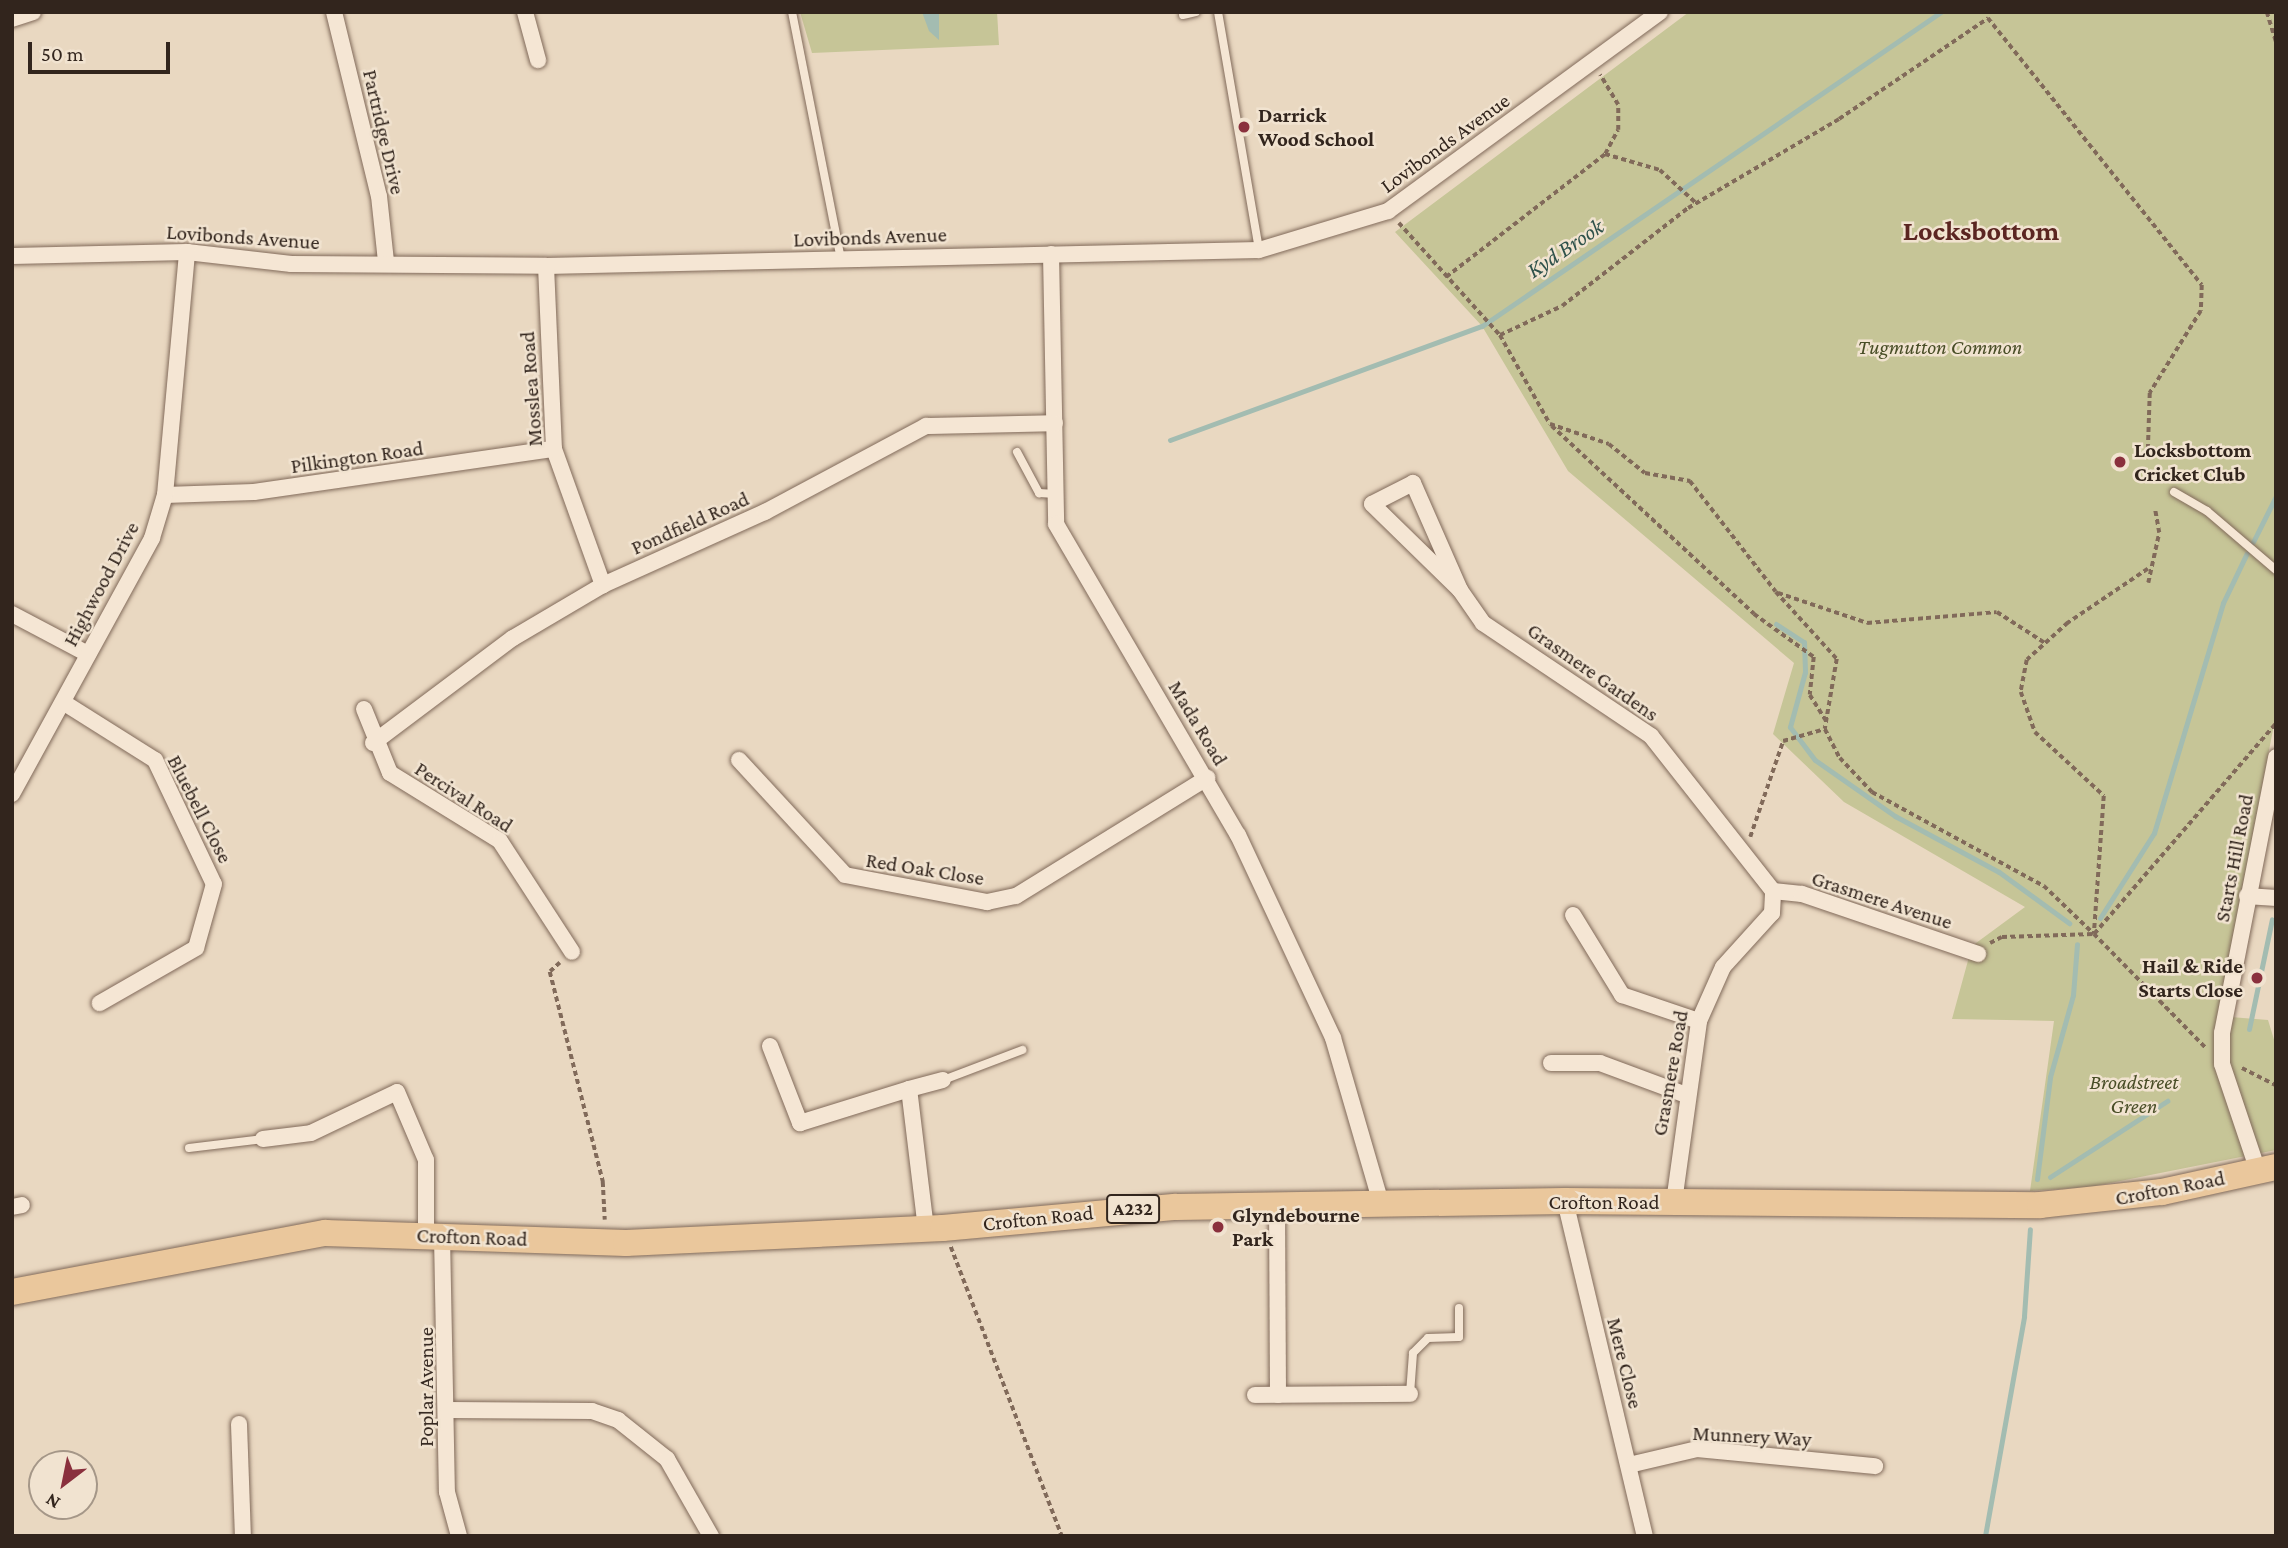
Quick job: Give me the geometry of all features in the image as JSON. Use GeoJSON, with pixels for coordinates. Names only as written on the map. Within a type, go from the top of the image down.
{"type":"FeatureCollection","features":[{"type":"Feature","properties":{"kind":"main road","name":"Crofton Road"},"geometry":{"type":"LineString","coordinates":[[12,1292],[325,1233],[606,1242],[935,1228],[1076,1212],[1277,1205],[1565,1201],[2040,1205],[2162,1192],[2267,1169]]}},
{"type":"Feature","properties":{"kind":"street"},"geometry":{"type":"LineString","coordinates":[[12,19],[33,12]]}},
{"type":"Feature","properties":{"kind":"street","name":"Partridge Drive"},"geometry":{"type":"LineString","coordinates":[[334,12],[379,196],[386,262]]}},
{"type":"Feature","properties":{"kind":"street"},"geometry":{"type":"LineString","coordinates":[[525,12],[538,60]]}},
{"type":"Feature","properties":{"kind":"street","name":"Lovibonds Avenue"},"geometry":{"type":"LineString","coordinates":[[12,257],[187,252],[290,264],[386,262],[546,266],[1259,250],[1388,211],[1660,12]]}},
{"type":"Feature","properties":{"kind":"street","name":"Highwood Drive"},"geometry":{"type":"LineString","coordinates":[[12,794],[66,704],[88,654],[152,538],[165,495],[187,252]]}},
{"type":"Feature","properties":{"kind":"street","name":"Mada Road"},"geometry":{"type":"LineString","coordinates":[[1052,254],[1056,524],[1207,778],[1333,1038],[1381,1203]]}},
{"type":"Feature","properties":{"kind":"street","name":"Mosslea Road"},"geometry":{"type":"LineString","coordinates":[[546,266],[554,449],[603,585]]}},
{"type":"Feature","properties":{"kind":"street","name":"Pondfield Road"},"geometry":{"type":"LineString","coordinates":[[373,743],[513,638],[603,585],[765,512],[926,426],[1055,423]]}},
{"type":"Feature","properties":{"kind":"street","name":"Pilkington Road"},"geometry":{"type":"LineString","coordinates":[[165,495],[254,492],[554,449]]}},
{"type":"Feature","properties":{"kind":"street","name":"Grasmere Gardens"},"geometry":{"type":"LineString","coordinates":[[1460,590],[1413,483],[1372,504],[1460,590],[1483,623],[1651,736],[1745,852],[1773,891]]}},
{"type":"Feature","properties":{"kind":"street"},"geometry":{"type":"LineString","coordinates":[[12,614],[88,654]]}},
{"type":"Feature","properties":{"kind":"street","name":"Bluebell Close"},"geometry":{"type":"LineString","coordinates":[[66,704],[155,760],[214,884],[196,948],[100,1003]]}},
{"type":"Feature","properties":{"kind":"street","name":"Percival Road"},"geometry":{"type":"LineString","coordinates":[[363,709],[373,743],[390,773],[500,841],[572,952]]}},
{"type":"Feature","properties":{"kind":"street","name":"Starts Hill Road"},"geometry":{"type":"LineString","coordinates":[[2267,1169],[2222,1064],[2225,1007],[2276,757]]}},
{"type":"Feature","properties":{"kind":"street","name":"Red Oak Close"},"geometry":{"type":"LineString","coordinates":[[739,760],[845,875],[987,902],[1016,896],[1207,778]]}},
{"type":"Feature","properties":{"kind":"street","name":"Grasmere Avenue"},"geometry":{"type":"LineString","coordinates":[[1773,891],[1802,894],[1978,954]]}},
{"type":"Feature","properties":{"kind":"street","name":"Grasmere Road"},"geometry":{"type":"LineString","coordinates":[[1674,1202],[1686,1095],[1699,1021],[1723,967],[1772,913],[1773,891]]}},
{"type":"Feature","properties":{"kind":"street"},"geometry":{"type":"LineString","coordinates":[[2247,896],[2276,898]]}},
{"type":"Feature","properties":{"kind":"street"},"geometry":{"type":"LineString","coordinates":[[1573,915],[1622,995],[1699,1021]]}},
{"type":"Feature","properties":{"kind":"street"},"geometry":{"type":"LineString","coordinates":[[770,1046],[800,1123],[943,1080]]}},
{"type":"Feature","properties":{"kind":"street"},"geometry":{"type":"LineString","coordinates":[[1551,1063],[1600,1063],[1686,1095]]}},
{"type":"Feature","properties":{"kind":"street"},"geometry":{"type":"LineString","coordinates":[[909,1089],[935,1228]]}},
{"type":"Feature","properties":{"kind":"street","name":"Poplar Avenue"},"geometry":{"type":"LineString","coordinates":[[263,1139],[311,1133],[397,1092],[426,1160],[448,1410],[447,1492],[459,1536]]}},
{"type":"Feature","properties":{"kind":"street","name":"Mere Close"},"geometry":{"type":"LineString","coordinates":[[1565,1201],[1645,1536]]}},
{"type":"Feature","properties":{"kind":"street"},"geometry":{"type":"LineString","coordinates":[[1277,1205],[1278,1395]]}},
{"type":"Feature","properties":{"kind":"street"},"geometry":{"type":"LineString","coordinates":[[1255,1395],[1410,1394]]}},
{"type":"Feature","properties":{"kind":"street"},"geometry":{"type":"LineString","coordinates":[[448,1410],[592,1411],[618,1420],[667,1459],[711,1536]]}},
{"type":"Feature","properties":{"kind":"street"},"geometry":{"type":"LineString","coordinates":[[239,1424],[243,1536]]}},
{"type":"Feature","properties":{"kind":"street","name":"Munnery Way"},"geometry":{"type":"LineString","coordinates":[[1629,1465],[1697,1449],[1875,1466]]}},
{"type":"Feature","properties":{"kind":"lane"},"geometry":{"type":"LineString","coordinates":[[792,12],[841,259]]}},
{"type":"Feature","properties":{"kind":"lane"},"geometry":{"type":"LineString","coordinates":[[1183,15],[1196,12]]}},
{"type":"Feature","properties":{"kind":"lane"},"geometry":{"type":"LineString","coordinates":[[1218,12],[1259,250]]}},
{"type":"Feature","properties":{"kind":"lane"},"geometry":{"type":"LineString","coordinates":[[1017,452],[1039,493],[1056,494]]}},
{"type":"Feature","properties":{"kind":"lane"},"geometry":{"type":"LineString","coordinates":[[2174,492],[2207,511],[2276,570]]}},
{"type":"Feature","properties":{"kind":"lane"},"geometry":{"type":"LineString","coordinates":[[943,1080],[1022,1050]]}},
{"type":"Feature","properties":{"kind":"lane"},"geometry":{"type":"LineString","coordinates":[[189,1148],[263,1139]]}},
{"type":"Feature","properties":{"kind":"lane"},"geometry":{"type":"LineString","coordinates":[[1410,1394],[1413,1353],[1428,1338],[1459,1337],[1459,1308]]}},
{"type":"Feature","properties":{"kind":"path"},"geometry":{"type":"LineString","coordinates":[[1986,12],[1988,18],[2202,285],[2202,311],[2150,393],[2148,454]]}},
{"type":"Feature","properties":{"kind":"path"},"geometry":{"type":"LineString","coordinates":[[2267,12],[2276,42]]}},
{"type":"Feature","properties":{"kind":"path"},"geometry":{"type":"LineString","coordinates":[[1500,335],[1562,306],[1696,203],[1839,119],[1988,18]]}},
{"type":"Feature","properties":{"kind":"path"},"geometry":{"type":"LineString","coordinates":[[1446,277],[1605,154],[1618,130],[1618,105],[1593,61]]}},
{"type":"Feature","properties":{"kind":"path"},"geometry":{"type":"LineString","coordinates":[[1605,154],[1660,170],[1696,203]]}},
{"type":"Feature","properties":{"kind":"path"},"geometry":{"type":"LineString","coordinates":[[1388,211],[1500,335],[1550,424],[1754,614],[1814,657],[1810,695],[1826,723]]}},
{"type":"Feature","properties":{"kind":"path"},"geometry":{"type":"LineString","coordinates":[[1550,424],[1609,444],[1645,473],[1690,481],[1776,592],[1837,660],[1825,729],[1840,758],[1872,792],[2043,886],[2222,1064],[2276,1085]]}},
{"type":"Feature","properties":{"kind":"path"},"geometry":{"type":"LineString","coordinates":[[2148,583],[2148,569],[2159,533],[2155,510]]}},
{"type":"Feature","properties":{"kind":"path"},"geometry":{"type":"LineString","coordinates":[[2094,934],[2104,796],[2035,732],[2022,705],[2027,660],[2045,643],[2148,569]]}},
{"type":"Feature","properties":{"kind":"path"},"geometry":{"type":"LineString","coordinates":[[1776,592],[1867,624],[1997,612],[2045,643]]}},
{"type":"Feature","properties":{"kind":"path"},"geometry":{"type":"LineString","coordinates":[[1978,954],[2002,937],[2094,934],[2276,723]]}},
{"type":"Feature","properties":{"kind":"path"},"geometry":{"type":"LineString","coordinates":[[1745,852],[1783,741],[1825,729]]}},
{"type":"Feature","properties":{"kind":"path"},"geometry":{"type":"LineString","coordinates":[[572,952],[550,972],[603,1182],[606,1242]]}},
{"type":"Feature","properties":{"kind":"path"},"geometry":{"type":"LineString","coordinates":[[935,1228],[1062,1536]]}},
{"type":"Feature","properties":{"kind":"green space"},"geometry":{"type":"Polygon","coordinates":[[[800,12],[997,12],[999,45],[812,53],[800,12]]]}},
{"type":"Feature","properties":{"kind":"green space","name":"Tugmutton Common"},"geometry":{"type":"Polygon","coordinates":[[[1689,12],[2276,12],[2276,714],[2218,1016],[2268,1020],[2276,1046],[2276,1150],[2090,1187],[2030,1191],[2054,1021],[1952,1019],[1972,946],[2025,907],[1844,802],[1773,734],[1794,663],[1568,471],[1482,326],[1395,232],[1689,12]]]}},
{"type":"Feature","properties":{"kind":"shaded area"},"geometry":{"type":"Polygon","coordinates":[[[922,12],[939,12],[939,40],[929,31],[922,12]]]}},
{"type":"Feature","properties":{"kind":"waterway","name":"Kyd Brook"},"geometry":{"type":"LineString","coordinates":[[1170,440],[1482,326],[1941,12]]}},
{"type":"Feature","properties":{"kind":"waterway"},"geometry":{"type":"LineString","coordinates":[[2253,542],[2276,496]]}},
{"type":"Feature","properties":{"kind":"waterway"},"geometry":{"type":"LineString","coordinates":[[2100,918],[2154,833],[2223,603],[2247,553]]}},
{"type":"Feature","properties":{"kind":"waterway"},"geometry":{"type":"LineString","coordinates":[[1776,624],[1804,642],[1805,672],[1790,727],[1815,760],[1895,816],[1999,872],[2069,923]]}},
{"type":"Feature","properties":{"kind":"waterway"},"geometry":{"type":"LineString","coordinates":[[2249,1029],[2272,919]]}},
{"type":"Feature","properties":{"kind":"waterway"},"geometry":{"type":"LineString","coordinates":[[2037,1179],[2050,1077],[2073,995],[2077,944]]}},
{"type":"Feature","properties":{"kind":"waterway"},"geometry":{"type":"LineString","coordinates":[[2050,1177],[2167,1101]]}},
{"type":"Feature","properties":{"kind":"waterway"},"geometry":{"type":"LineString","coordinates":[[1985,1536],[2024,1316],[2030,1229]]}},
{"type":"Feature","properties":{"kind":"place","name":"Darrick Wood School"},"geometry":{"type":"Point","coordinates":[1244,127]}},
{"type":"Feature","properties":{"kind":"place","name":"Locksbottom Cricket Club"},"geometry":{"type":"Point","coordinates":[2120,462]}},
{"type":"Feature","properties":{"kind":"place","name":"Hail & Ride Starts Close"},"geometry":{"type":"Point","coordinates":[2257,978]}},
{"type":"Feature","properties":{"kind":"place","name":"Glyndebourne Park"},"geometry":{"type":"Point","coordinates":[1218,1227]}},
{"type":"Feature","properties":{"kind":"district","name":"Locksbottom"},"geometry":{"type":"Point","coordinates":[1981,231]}},
{"type":"Feature","properties":{"kind":"park label","name":"Broadstreet Green"},"geometry":{"type":"Point","coordinates":[2134,1094]}}]}
